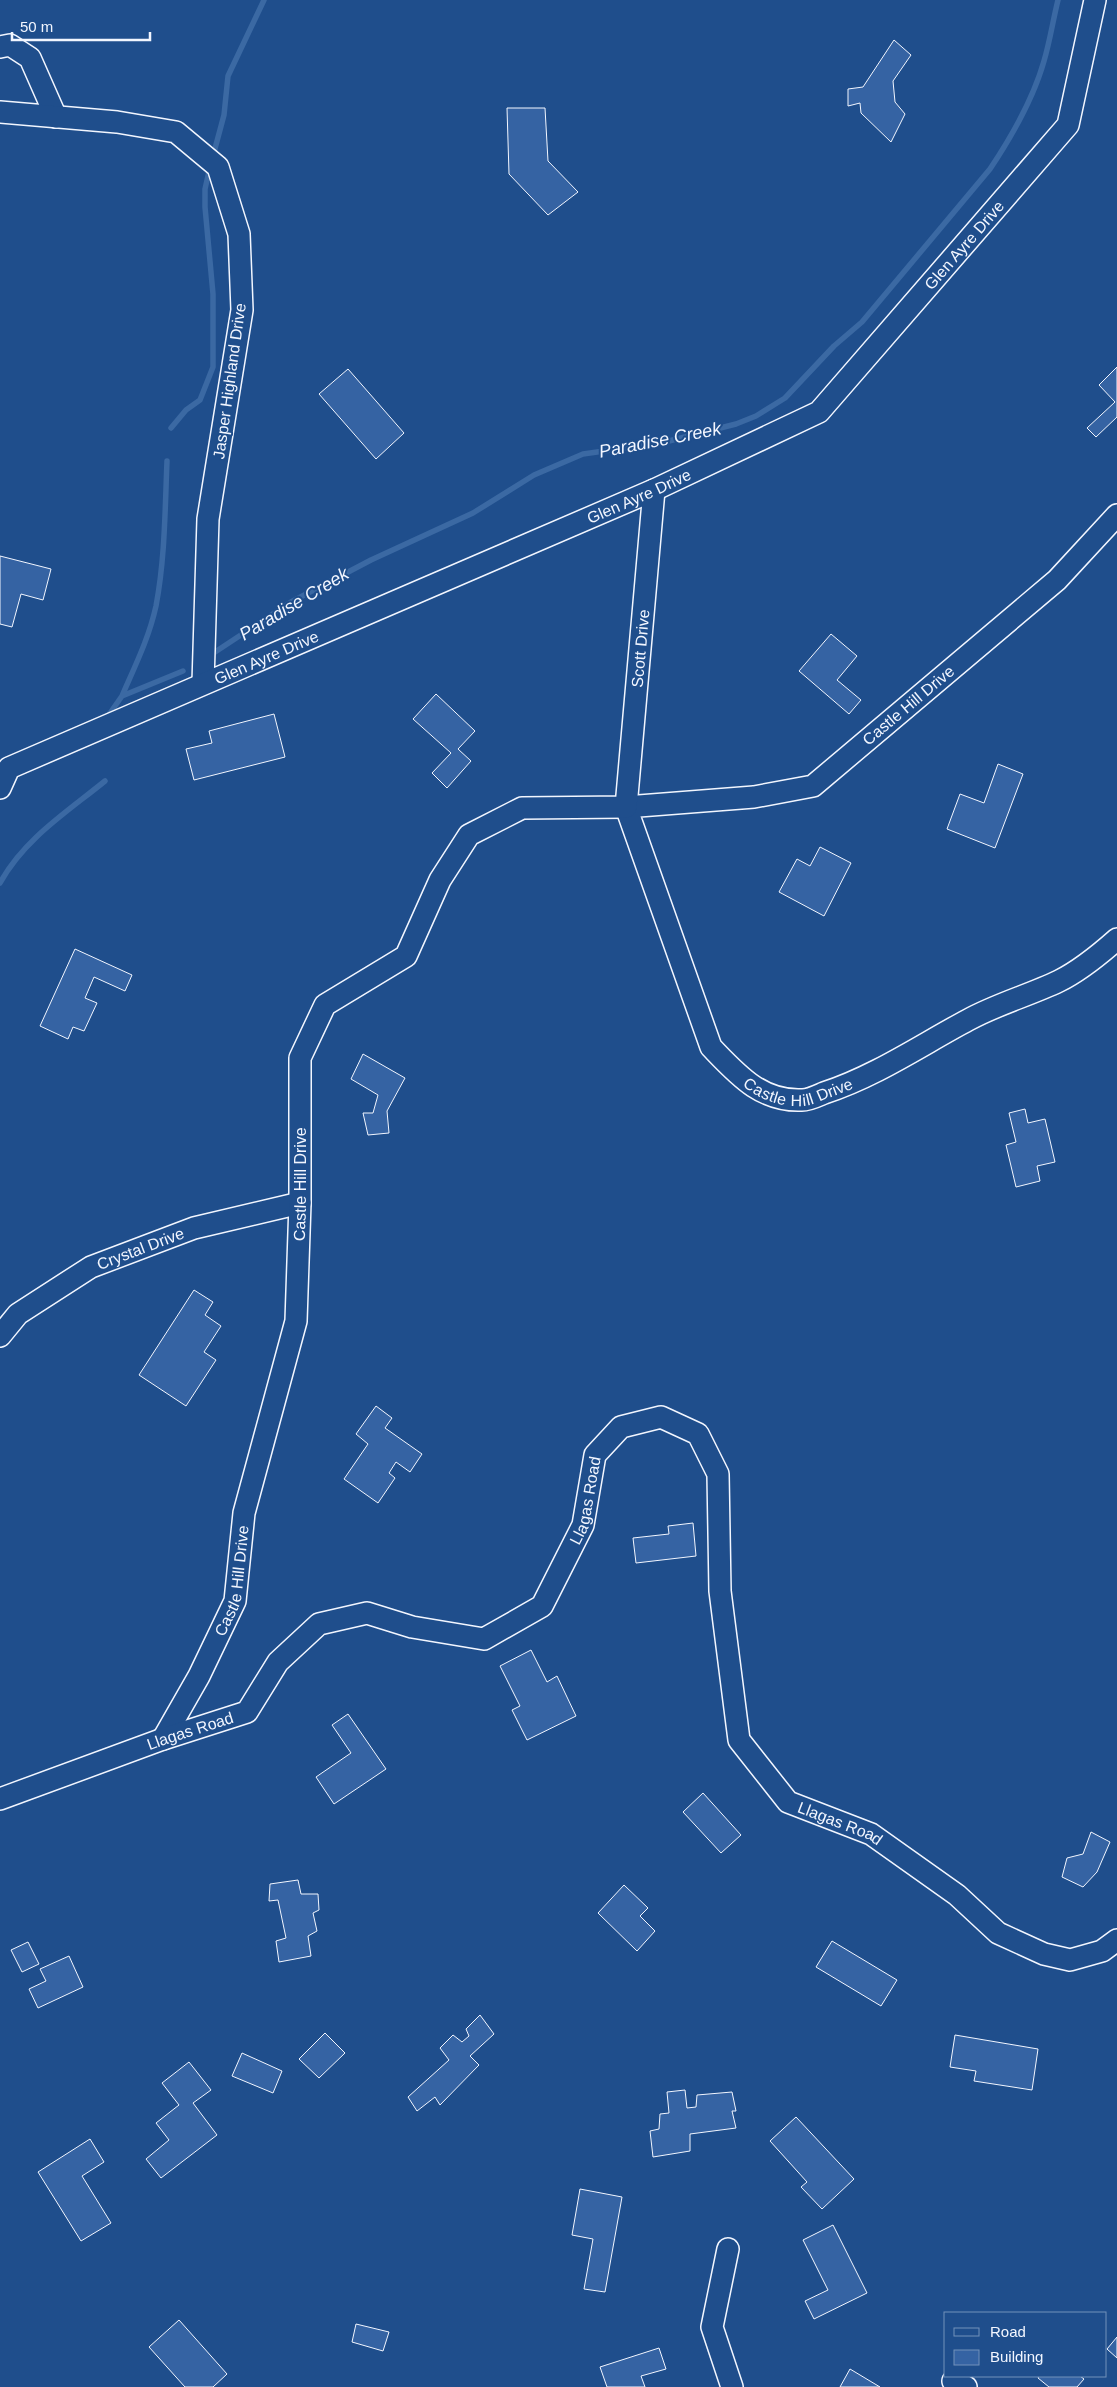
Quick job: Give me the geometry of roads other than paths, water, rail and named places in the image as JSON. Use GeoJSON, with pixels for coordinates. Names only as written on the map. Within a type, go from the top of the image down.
{"type":"FeatureCollection","features":[{"type":"Feature","properties":{"kind":"street","name":"Glen Ayre Drive"},"geometry":{"type":"LineString","coordinates":[[0,788],[9,768],[654,490],[819,412],[1068,124],[1095,0]]}},
{"type":"Feature","properties":{"kind":"street"},"geometry":{"type":"LineString","coordinates":[[0,47],[10,45],[30,58],[56,117]]}},
{"type":"Feature","properties":{"kind":"street","name":"Jasper Highland Drive"},"geometry":{"type":"LineString","coordinates":[[0,112],[118,122],[176,132],[218,167],[239,234],[242,310],[208,519],[203,683]]}},
{"type":"Feature","properties":{"kind":"street","name":"Scott Drive"},"geometry":{"type":"LineString","coordinates":[[626,807],[654,490]]}},
{"type":"Feature","properties":{"kind":"street","name":"Castle Hill Drive"},"geometry":{"type":"LineString","coordinates":[[163,1740],[199,1676],[235,1601],[244,1513],[296,1321],[300,1203],[300,1058],[325,1005],[406,956],[440,880],[469,836],[522,808],[626,807],[754,797],[813,786],[1057,580],[1117,515]]}},
{"type":"Feature","properties":{"kind":"street","name":"Castle Hill Drive"},"geometry":{"type":"LineString","coordinates":[[626,807],[711,1047],[732,1070],[758,1091],[779,1097],[803,1100],[836,1090],[914,1052],[970,1019],[1059,981],[1094,960],[1117,939]]}},
{"type":"Feature","properties":{"kind":"street","name":"Crystal Drive"},"geometry":{"type":"LineString","coordinates":[[0,1336],[18,1314],[91,1267],[194,1228],[300,1203]]}},
{"type":"Feature","properties":{"kind":"street","name":"Llagas Road"},"geometry":{"type":"LineString","coordinates":[[0,1799],[247,1712],[278,1662],[319,1624],[367,1613],[412,1627],[484,1639],[542,1606],[583,1525],[595,1455],[621,1426],[660,1417],[698,1434],[718,1474],[720,1590],[739,1740],[788,1802],[871,1834],[957,1895],[998,1933],[1044,1954],[1070,1960],[1102,1951],[1117,1940]]}},
{"type":"Feature","properties":{"kind":"street"},"geometry":{"type":"LineString","coordinates":[[728,2249],[712,2327],[732,2387]]}},
{"type":"Feature","properties":{"kind":"waterway"},"geometry":{"type":"LineString","coordinates":[[213,156],[224,115],[228,76],[264,0]]}},
{"type":"Feature","properties":{"kind":"waterway","name":"Paradise Creek"},"geometry":{"type":"LineString","coordinates":[[209,656],[291,602],[371,560],[473,513],[534,475],[583,454],[661,443],[736,424],[756,416],[785,398],[834,346],[862,322],[990,169],[1014,131],[1034,90],[1046,53],[1058,0]]}},
{"type":"Feature","properties":{"kind":"waterway"},"geometry":{"type":"LineString","coordinates":[[171,428],[186,410],[200,400],[213,367],[213,294],[205,207],[205,189],[210,167]]}},
{"type":"Feature","properties":{"kind":"waterway"},"geometry":{"type":"LineString","coordinates":[[122,696],[146,641],[156,606],[163,552],[167,461]]}},
{"type":"Feature","properties":{"kind":"waterway","name":"Paradise Creek"},"geometry":{"type":"LineString","coordinates":[[108,716],[122,696],[183,671]]}},
{"type":"Feature","properties":{"kind":"waterway","name":"Paradise Creek"},"geometry":{"type":"LineString","coordinates":[[0,883],[21,853],[47,827],[105,781]]}}]}
